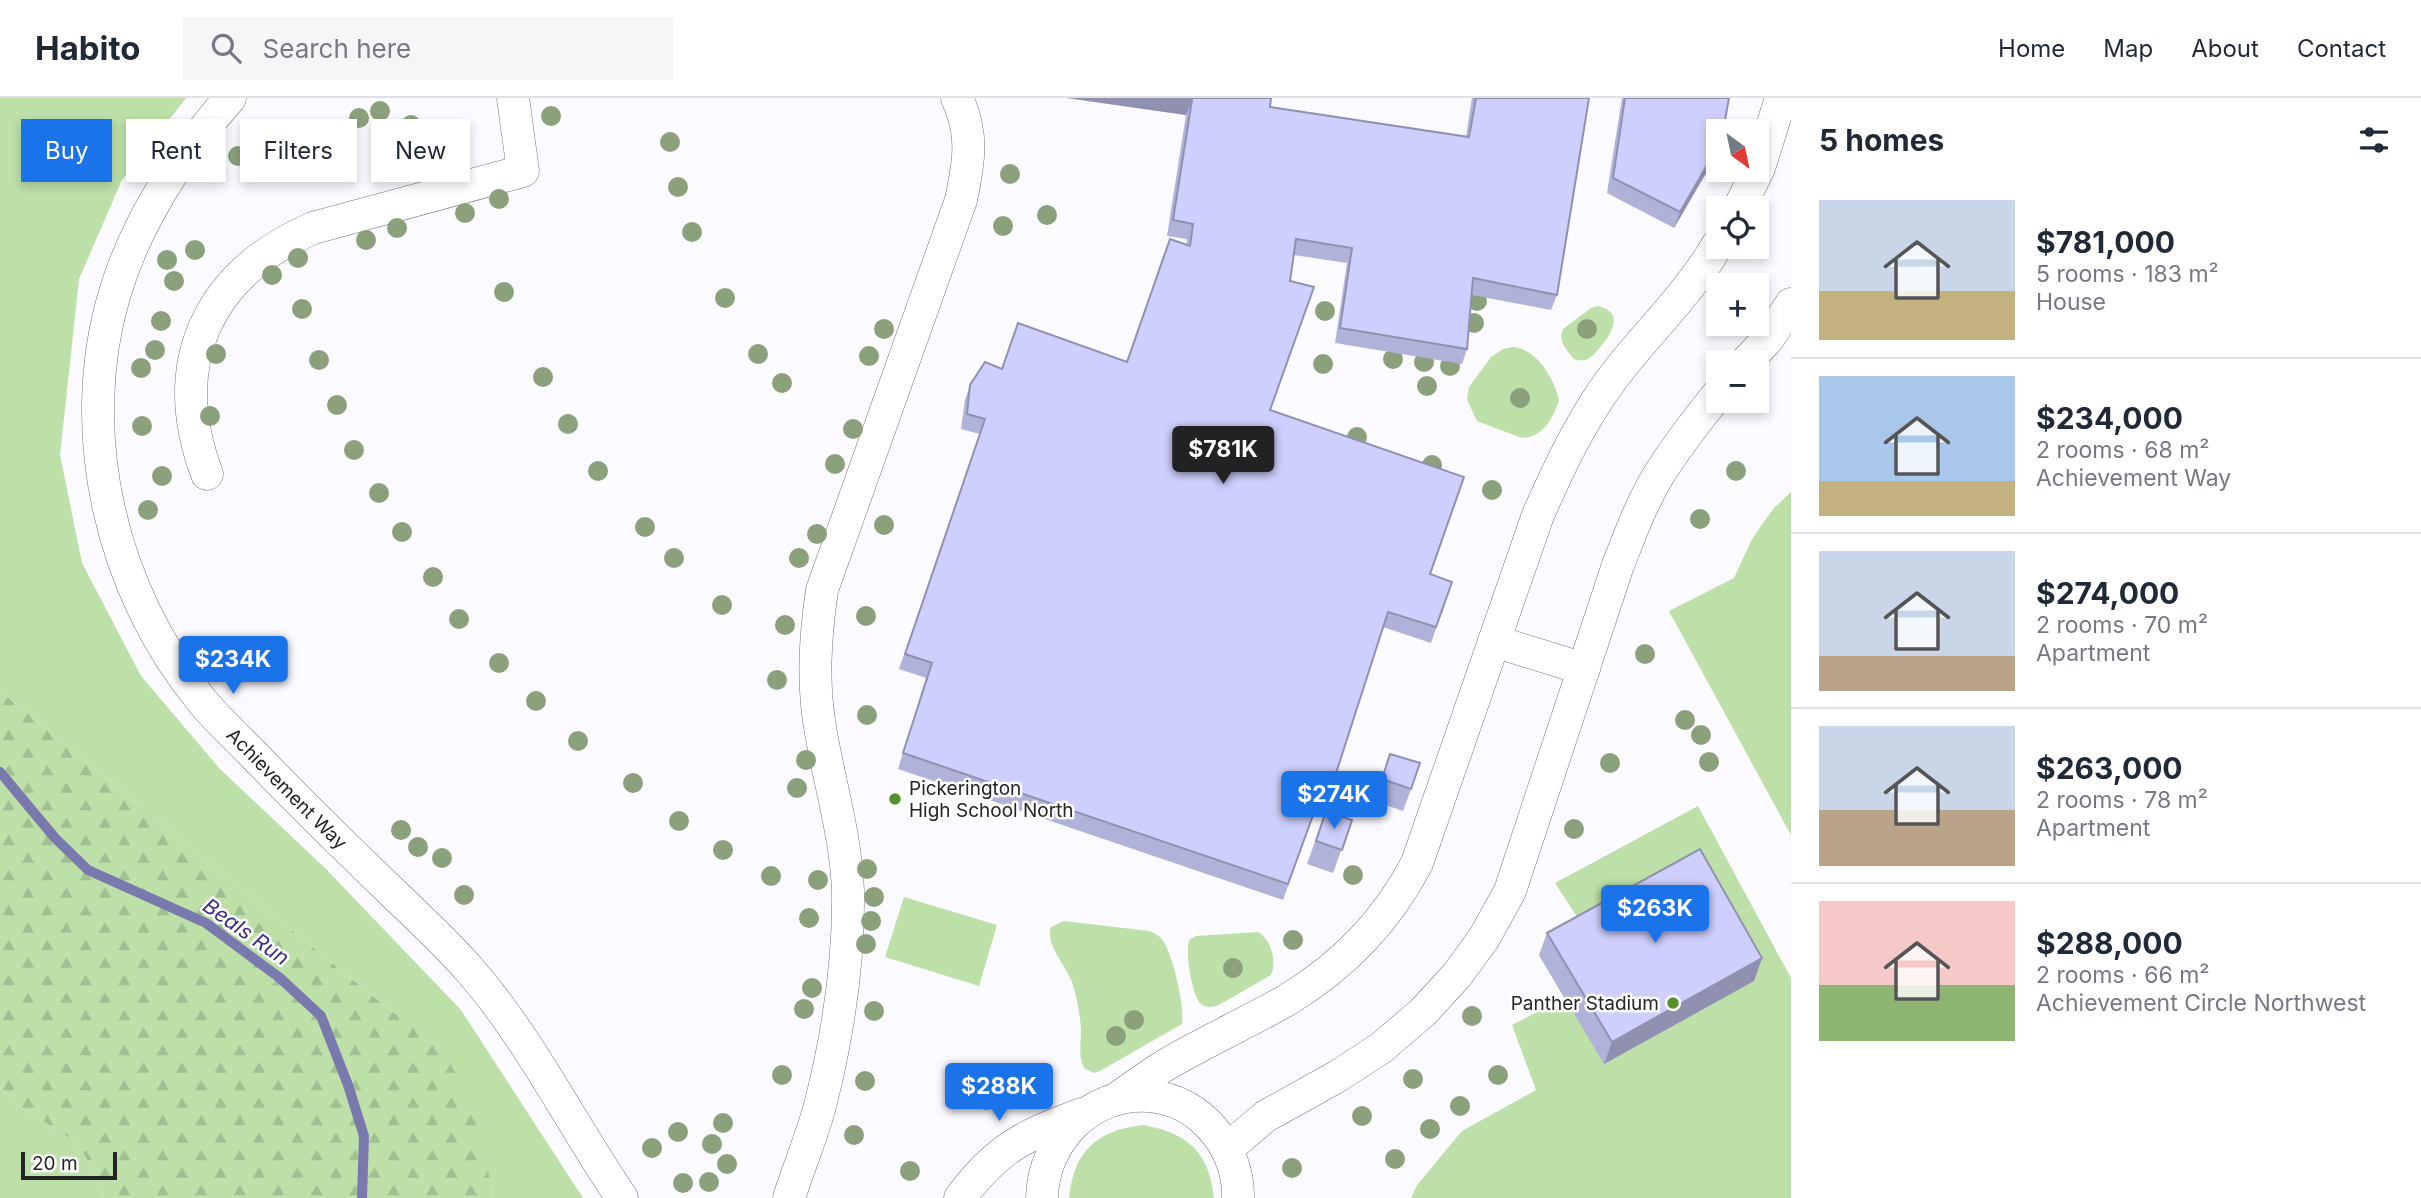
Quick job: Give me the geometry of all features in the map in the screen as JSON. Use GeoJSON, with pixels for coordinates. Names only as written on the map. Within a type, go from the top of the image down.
{"type":"FeatureCollection","features":[{"type":"Feature","properties":{"kind":"street","name":"Achievement Way"},"geometry":{"type":"LineString","coordinates":[[230,98],[177,162],[153,202],[114,296],[104,343],[100,391],[100,448],[115,533],[127,572],[144,611],[173,661],[201,700],[287,790],[449,948],[499,1006],[622,1198]]}},
{"type":"Feature","properties":{"kind":"street"},"geometry":{"type":"LineString","coordinates":[[208,474],[193,425],[190,398],[192,368],[198,340],[216,307],[236,279],[258,258],[286,240],[313,228],[523,171],[513,98]]}},
{"type":"Feature","properties":{"kind":"street"},"geometry":{"type":"LineString","coordinates":[[789,1198],[821,1105],[836,1031],[845,965],[848,890],[842,835],[820,730],[815,680],[815,631],[822,590],[961,200],[970,157],[964,114],[957,98]]}},
{"type":"Feature","properties":{"kind":"street"},"geometry":{"type":"LineString","coordinates":[[1745,196],[1759,169],[1781,98]]}},
{"type":"Feature","properties":{"kind":"street"},"geometry":{"type":"LineString","coordinates":[[960,1198],[974,1179],[1000,1153],[1040,1129],[1116,1099],[1164,1066],[1287,999],[1343,959],[1379,924],[1403,890],[1417,863],[1538,515],[1563,460],[1589,413],[1621,367],[1704,270],[1710,259]]}},
{"type":"Feature","properties":{"kind":"street"},"geometry":{"type":"LineString","coordinates":[[1757,350],[1791,304]]}},
{"type":"Feature","properties":{"kind":"street"},"geometry":{"type":"LineString","coordinates":[[1228,1148],[1266,1116],[1338,1076],[1381,1048],[1423,1012],[1457,975],[1483,938],[1510,891],[1618,565],[1638,515],[1657,478],[1686,433],[1706,409]]}},
{"type":"Feature","properties":{"kind":"street"},"geometry":{"type":"LineString","coordinates":[[1494,640],[1584,668]]}},
{"type":"Feature","properties":{"kind":"street"},"geometry":{"type":"LineString","coordinates":[[1116,1099],[1149,1096],[1181,1105],[1208,1123],[1228,1148],[1238,1179],[1238,1198]]}},
{"type":"Feature","properties":{"kind":"street"},"geometry":{"type":"LineString","coordinates":[[1042,1198],[1047,1163],[1062,1135],[1086,1113]]}},
{"type":"Feature","properties":{"kind":"green space"},"geometry":{"type":"Polygon","coordinates":[[[0,98],[186,98],[170,119],[126,119],[126,175],[79,279],[60,455],[82,563],[141,676],[220,769],[326,869],[461,1010],[583,1198],[491,1198],[493,1190],[472,1110],[452,1068],[437,1048],[0,691],[0,98]]]}},
{"type":"Feature","properties":{"kind":"green space"},"geometry":{"type":"Polygon","coordinates":[[[1597,306],[1610,312],[1613,327],[1593,356],[1584,360],[1574,359],[1562,341],[1563,329],[1597,306]]]}},
{"type":"Feature","properties":{"kind":"green space"},"geometry":{"type":"Polygon","coordinates":[[[1513,347],[1530,353],[1537,359],[1549,374],[1559,400],[1546,426],[1536,434],[1522,438],[1477,421],[1467,400],[1469,387],[1491,357],[1503,349],[1513,347]]]}},
{"type":"Feature","properties":{"kind":"green space"},"geometry":{"type":"Polygon","coordinates":[[[1791,492],[1791,835],[1669,611],[1734,578],[1752,539],[1773,509],[1791,492]]]}},
{"type":"Feature","properties":{"kind":"green space"},"geometry":{"type":"Polygon","coordinates":[[[0,691],[391,1011],[419,1029],[436,1046],[450,1064],[470,1103],[493,1190],[491,1198],[103,1198],[101,1182],[76,1142],[11,1101],[0,1088],[0,691]]]}},
{"type":"Feature","properties":{"kind":"green space","name":"Panther Stadium"},"geometry":{"type":"Polygon","coordinates":[[[1698,806],[1791,978],[1791,1198],[1411,1198],[1417,1185],[1462,1131],[1536,1090],[1512,1025],[1564,998],[1539,955],[1585,929],[1555,883],[1698,806]]]}},
{"type":"Feature","properties":{"kind":"green space"},"geometry":{"type":"Polygon","coordinates":[[[904,897],[997,925],[979,986],[885,957],[904,897]]]}},
{"type":"Feature","properties":{"kind":"green space"},"geometry":{"type":"Polygon","coordinates":[[[1064,921],[1149,931],[1159,936],[1167,948],[1174,969],[1182,1006],[1182,1024],[1100,1071],[1094,1073],[1084,1068],[1080,1054],[1081,1024],[1072,982],[1053,948],[1050,934],[1051,927],[1064,921]]]}},
{"type":"Feature","properties":{"kind":"green space"},"geometry":{"type":"Polygon","coordinates":[[[1258,932],[1263,935],[1272,951],[1271,975],[1217,1006],[1207,1007],[1201,1004],[1190,972],[1190,939],[1196,936],[1258,932]]]}},
{"type":"Feature","properties":{"kind":"green space"},"geometry":{"type":"Polygon","coordinates":[[[0,1088],[11,1101],[76,1142],[101,1182],[103,1198],[0,1198],[0,1088]]]}},
{"type":"Feature","properties":{"kind":"green space"},"geometry":{"type":"Polygon","coordinates":[[[1143,1125],[1172,1133],[1193,1147],[1207,1168],[1214,1198],[1069,1198],[1076,1167],[1091,1146],[1113,1132],[1143,1125]]]}},
{"type":"Feature","properties":{"kind":"building","name":"Pickerington High School North"},"geometry":{"type":"Polygon","coordinates":[[[1180,98],[1271,98],[1270,107],[1469,137],[1476,98],[1589,98],[1557,295],[1473,278],[1467,349],[1340,328],[1352,248],[1296,239],[1290,281],[1314,287],[1270,410],[1464,477],[1430,574],[1452,582],[1436,627],[1388,612],[1328,798],[1320,796],[1288,884],[903,753],[932,663],[905,654],[985,419],[967,414],[970,385],[985,362],[1002,369],[1018,323],[1127,362],[1170,239],[1190,246],[1193,224],[1173,220],[1192,100],[1180,98]]]}},
{"type":"Feature","properties":{"kind":"building"},"geometry":{"type":"Polygon","coordinates":[[[1625,98],[1729,98],[1725,119],[1706,119],[1706,167],[1680,212],[1613,178],[1625,98]]]}},
{"type":"Feature","properties":{"kind":"building"},"geometry":{"type":"Polygon","coordinates":[[[1390,754],[1420,763],[1411,789],[1382,779],[1390,754]]]}},
{"type":"Feature","properties":{"kind":"building"},"geometry":{"type":"Polygon","coordinates":[[[1326,811],[1352,820],[1342,850],[1316,841],[1326,811]]]}},
{"type":"Feature","properties":{"kind":"building"},"geometry":{"type":"Polygon","coordinates":[[[1700,849],[1762,958],[1612,1042],[1547,933],[1700,849]]]}},
{"type":"Feature","properties":{"kind":"waterway","name":"Beals Run"},"geometry":{"type":"LineString","coordinates":[[0,772],[55,838],[88,870],[206,923],[280,978],[321,1016],[348,1085],[364,1136],[362,1198]]}},
{"type":"Feature","properties":{"kind":"place","name":"Pickerington High School North"},"geometry":{"type":"Point","coordinates":[895,799]}},
{"type":"Feature","properties":{"kind":"place","name":"Panther Stadium"},"geometry":{"type":"Point","coordinates":[1673,1003]}}]}
